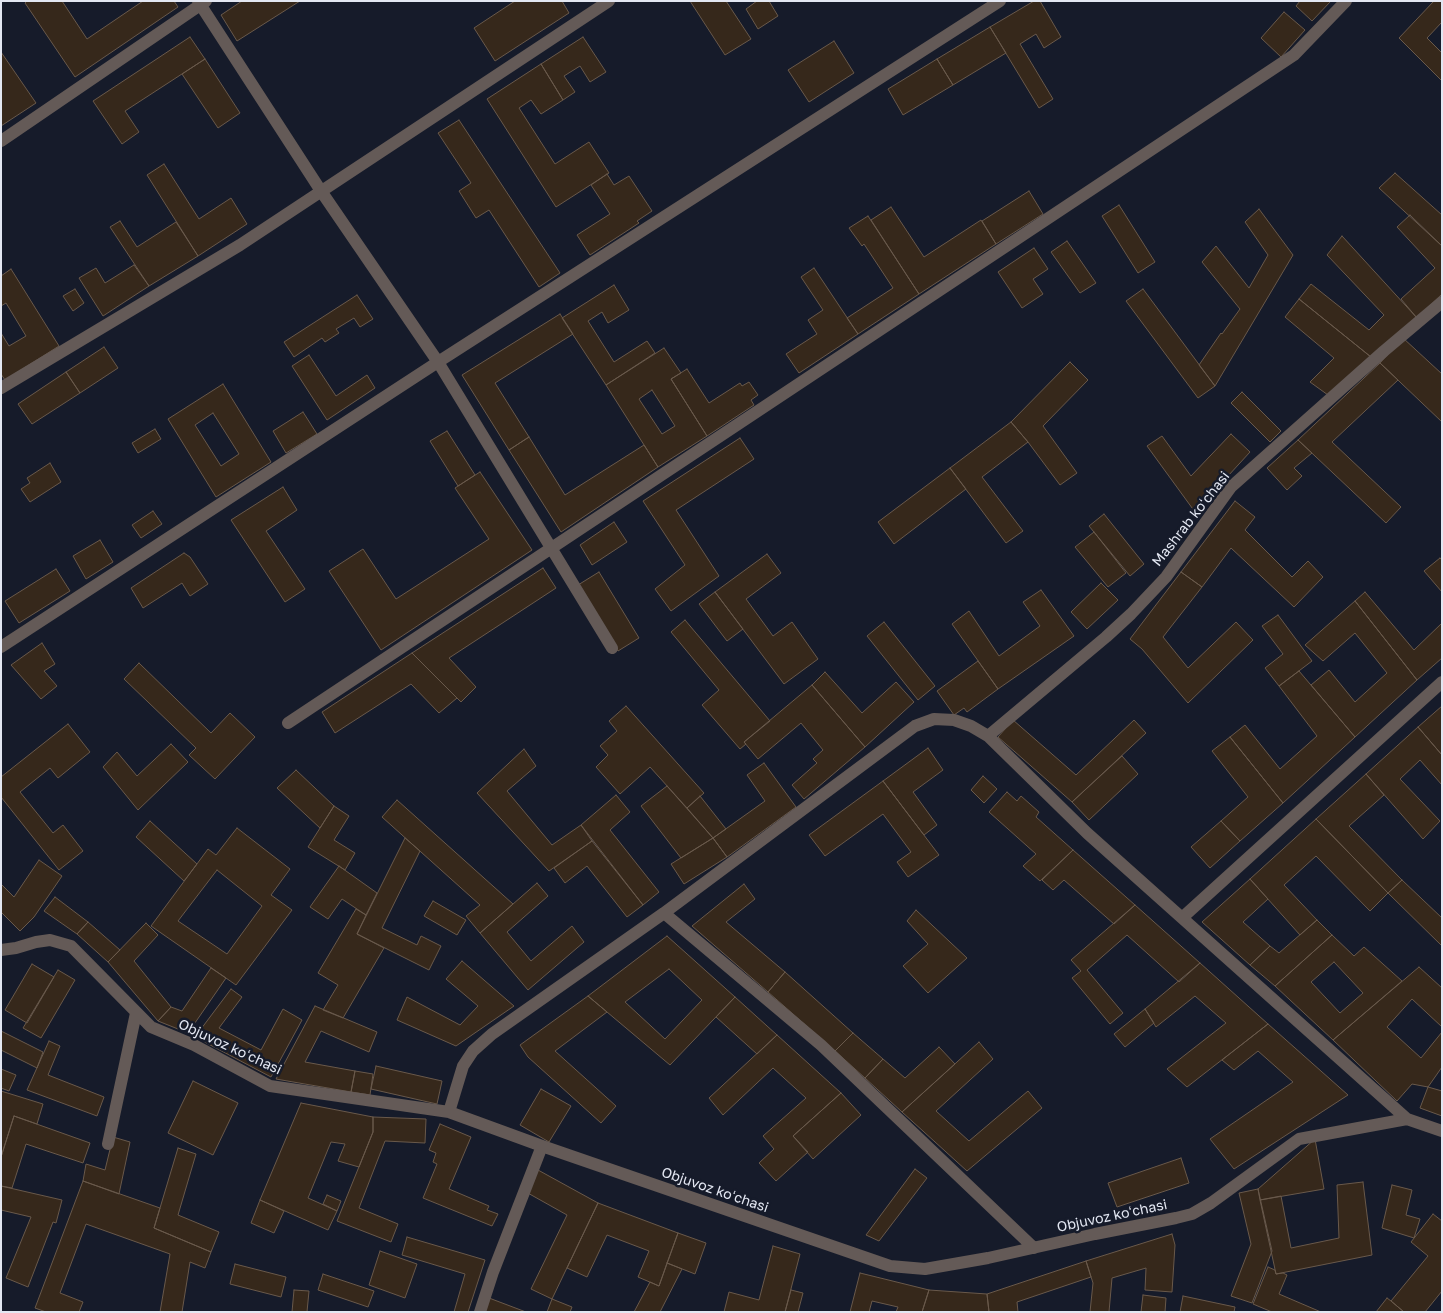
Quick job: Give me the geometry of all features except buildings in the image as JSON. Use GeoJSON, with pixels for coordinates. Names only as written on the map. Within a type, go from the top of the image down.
{"type":"FeatureCollection","features":[{"type":"Feature","properties":{"kind":"street"},"geometry":{"type":"LineString","coordinates":[[1,388],[240,245],[609,1]]}},
{"type":"Feature","properties":{"kind":"street"},"geometry":{"type":"LineString","coordinates":[[1,647],[438,362],[1000,1]]}},
{"type":"Feature","properties":{"kind":"street"},"geometry":{"type":"LineString","coordinates":[[288,723],[1294,55],[1346,1]]}},
{"type":"Feature","properties":{"kind":"street"},"geometry":{"type":"LineString","coordinates":[[1,141],[202,2],[322,191],[438,362],[612,648]]}},
{"type":"Feature","properties":{"kind":"street","name":"Mashrab koʻchasi"},"geometry":{"type":"LineString","coordinates":[[988,736],[1132,614],[1166,577],[1231,487],[1442,302]]}},
{"type":"Feature","properties":{"kind":"street"},"geometry":{"type":"LineString","coordinates":[[1183,917],[1442,682]]}},
{"type":"Feature","properties":{"kind":"street"},"geometry":{"type":"LineString","coordinates":[[450,1112],[463,1066],[473,1051],[492,1034],[664,913],[915,726],[934,719],[954,720],[971,726],[988,736],[1087,832],[1407,1118],[1442,1131]]}},
{"type":"Feature","properties":{"kind":"street"},"geometry":{"type":"LineString","coordinates":[[664,913],[821,1045],[1034,1248]]}},
{"type":"Feature","properties":{"kind":"street","name":"Objuvoz koʻchasi"},"geometry":{"type":"LineString","coordinates":[[1,950],[50,940],[71,946],[151,1027],[194,1045],[270,1086],[450,1112],[542,1146],[890,1266],[925,1269],[988,1258],[1192,1214],[1299,1139],[1407,1118]]}},
{"type":"Feature","properties":{"kind":"street"},"geometry":{"type":"LineString","coordinates":[[108,1144],[136,1013]]}},
{"type":"Feature","properties":{"kind":"street"},"geometry":{"type":"LineString","coordinates":[[480,1312],[493,1272],[542,1146]]}}]}
